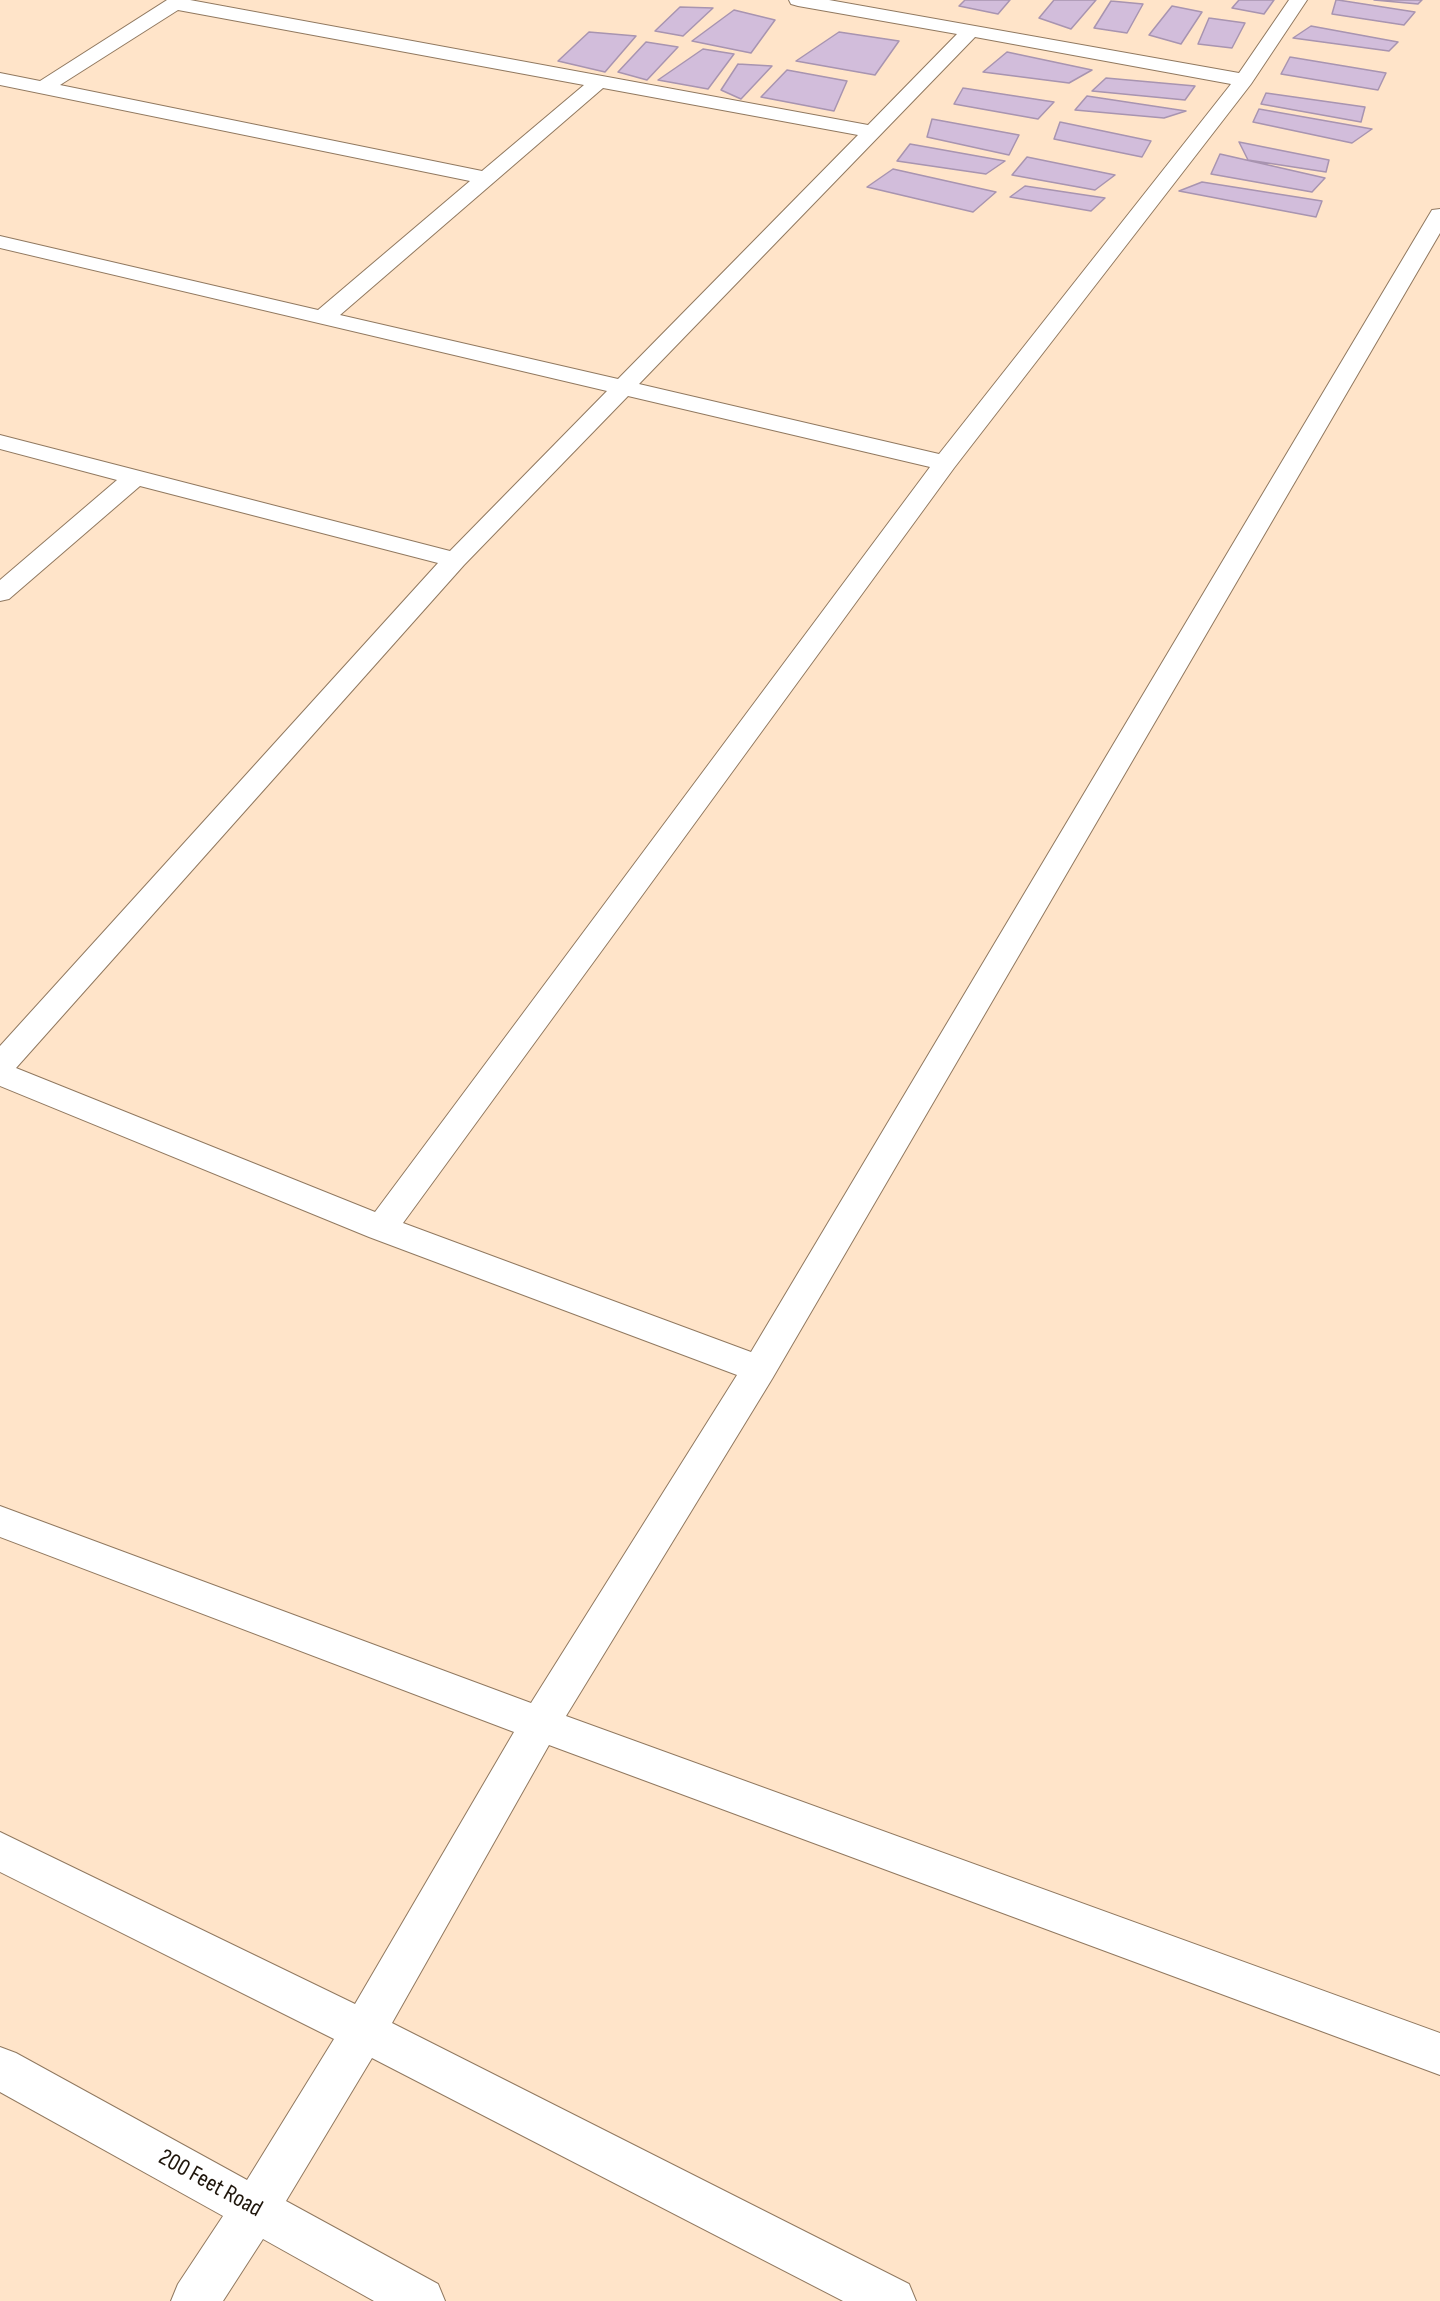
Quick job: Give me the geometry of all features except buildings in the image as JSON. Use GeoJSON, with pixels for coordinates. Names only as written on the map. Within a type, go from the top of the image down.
{"type":"FeatureCollection","features":[{"type":"Feature","properties":{"kind":"street"},"geometry":{"type":"LineString","coordinates":[[798,0],[1244,80]]}},
{"type":"Feature","properties":{"kind":"street"},"geometry":{"type":"LineString","coordinates":[[381,1228],[945,463],[1244,80],[1298,0]]}},
{"type":"Feature","properties":{"kind":"street"},"geometry":{"type":"LineString","coordinates":[[43,88],[177,2],[873,132]]}},
{"type":"Feature","properties":{"kind":"street"},"geometry":{"type":"LineString","coordinates":[[0,1066],[455,560],[971,31]]}},
{"type":"Feature","properties":{"kind":"street"},"geometry":{"type":"LineString","coordinates":[[0,79],[485,178]]}},
{"type":"Feature","properties":{"kind":"street"},"geometry":{"type":"LineString","coordinates":[[322,318],[599,82]]}},
{"type":"Feature","properties":{"kind":"street"},"geometry":{"type":"LineString","coordinates":[[195,2301],[255,2209],[364,2031],[540,1724],[759,1369],[1440,215]]}},
{"type":"Feature","properties":{"kind":"street"},"geometry":{"type":"LineString","coordinates":[[0,242],[945,463]]}},
{"type":"Feature","properties":{"kind":"street"},"geometry":{"type":"LineString","coordinates":[[0,442],[455,560]]}},
{"type":"Feature","properties":{"kind":"street"},"geometry":{"type":"LineString","coordinates":[[0,593],[136,476]]}},
{"type":"Feature","properties":{"kind":"street"},"geometry":{"type":"LineString","coordinates":[[0,1074],[381,1228],[759,1369]]}},
{"type":"Feature","properties":{"kind":"street"},"geometry":{"type":"LineString","coordinates":[[0,1521],[540,1724],[1440,2054]]}},
{"type":"Feature","properties":{"kind":"street"},"geometry":{"type":"LineString","coordinates":[[0,1851],[364,2031],[892,2301]]}},
{"type":"Feature","properties":{"kind":"street","name":"200 Feet Road"},"geometry":{"type":"LineString","coordinates":[[0,2068],[421,2301]]}}]}
